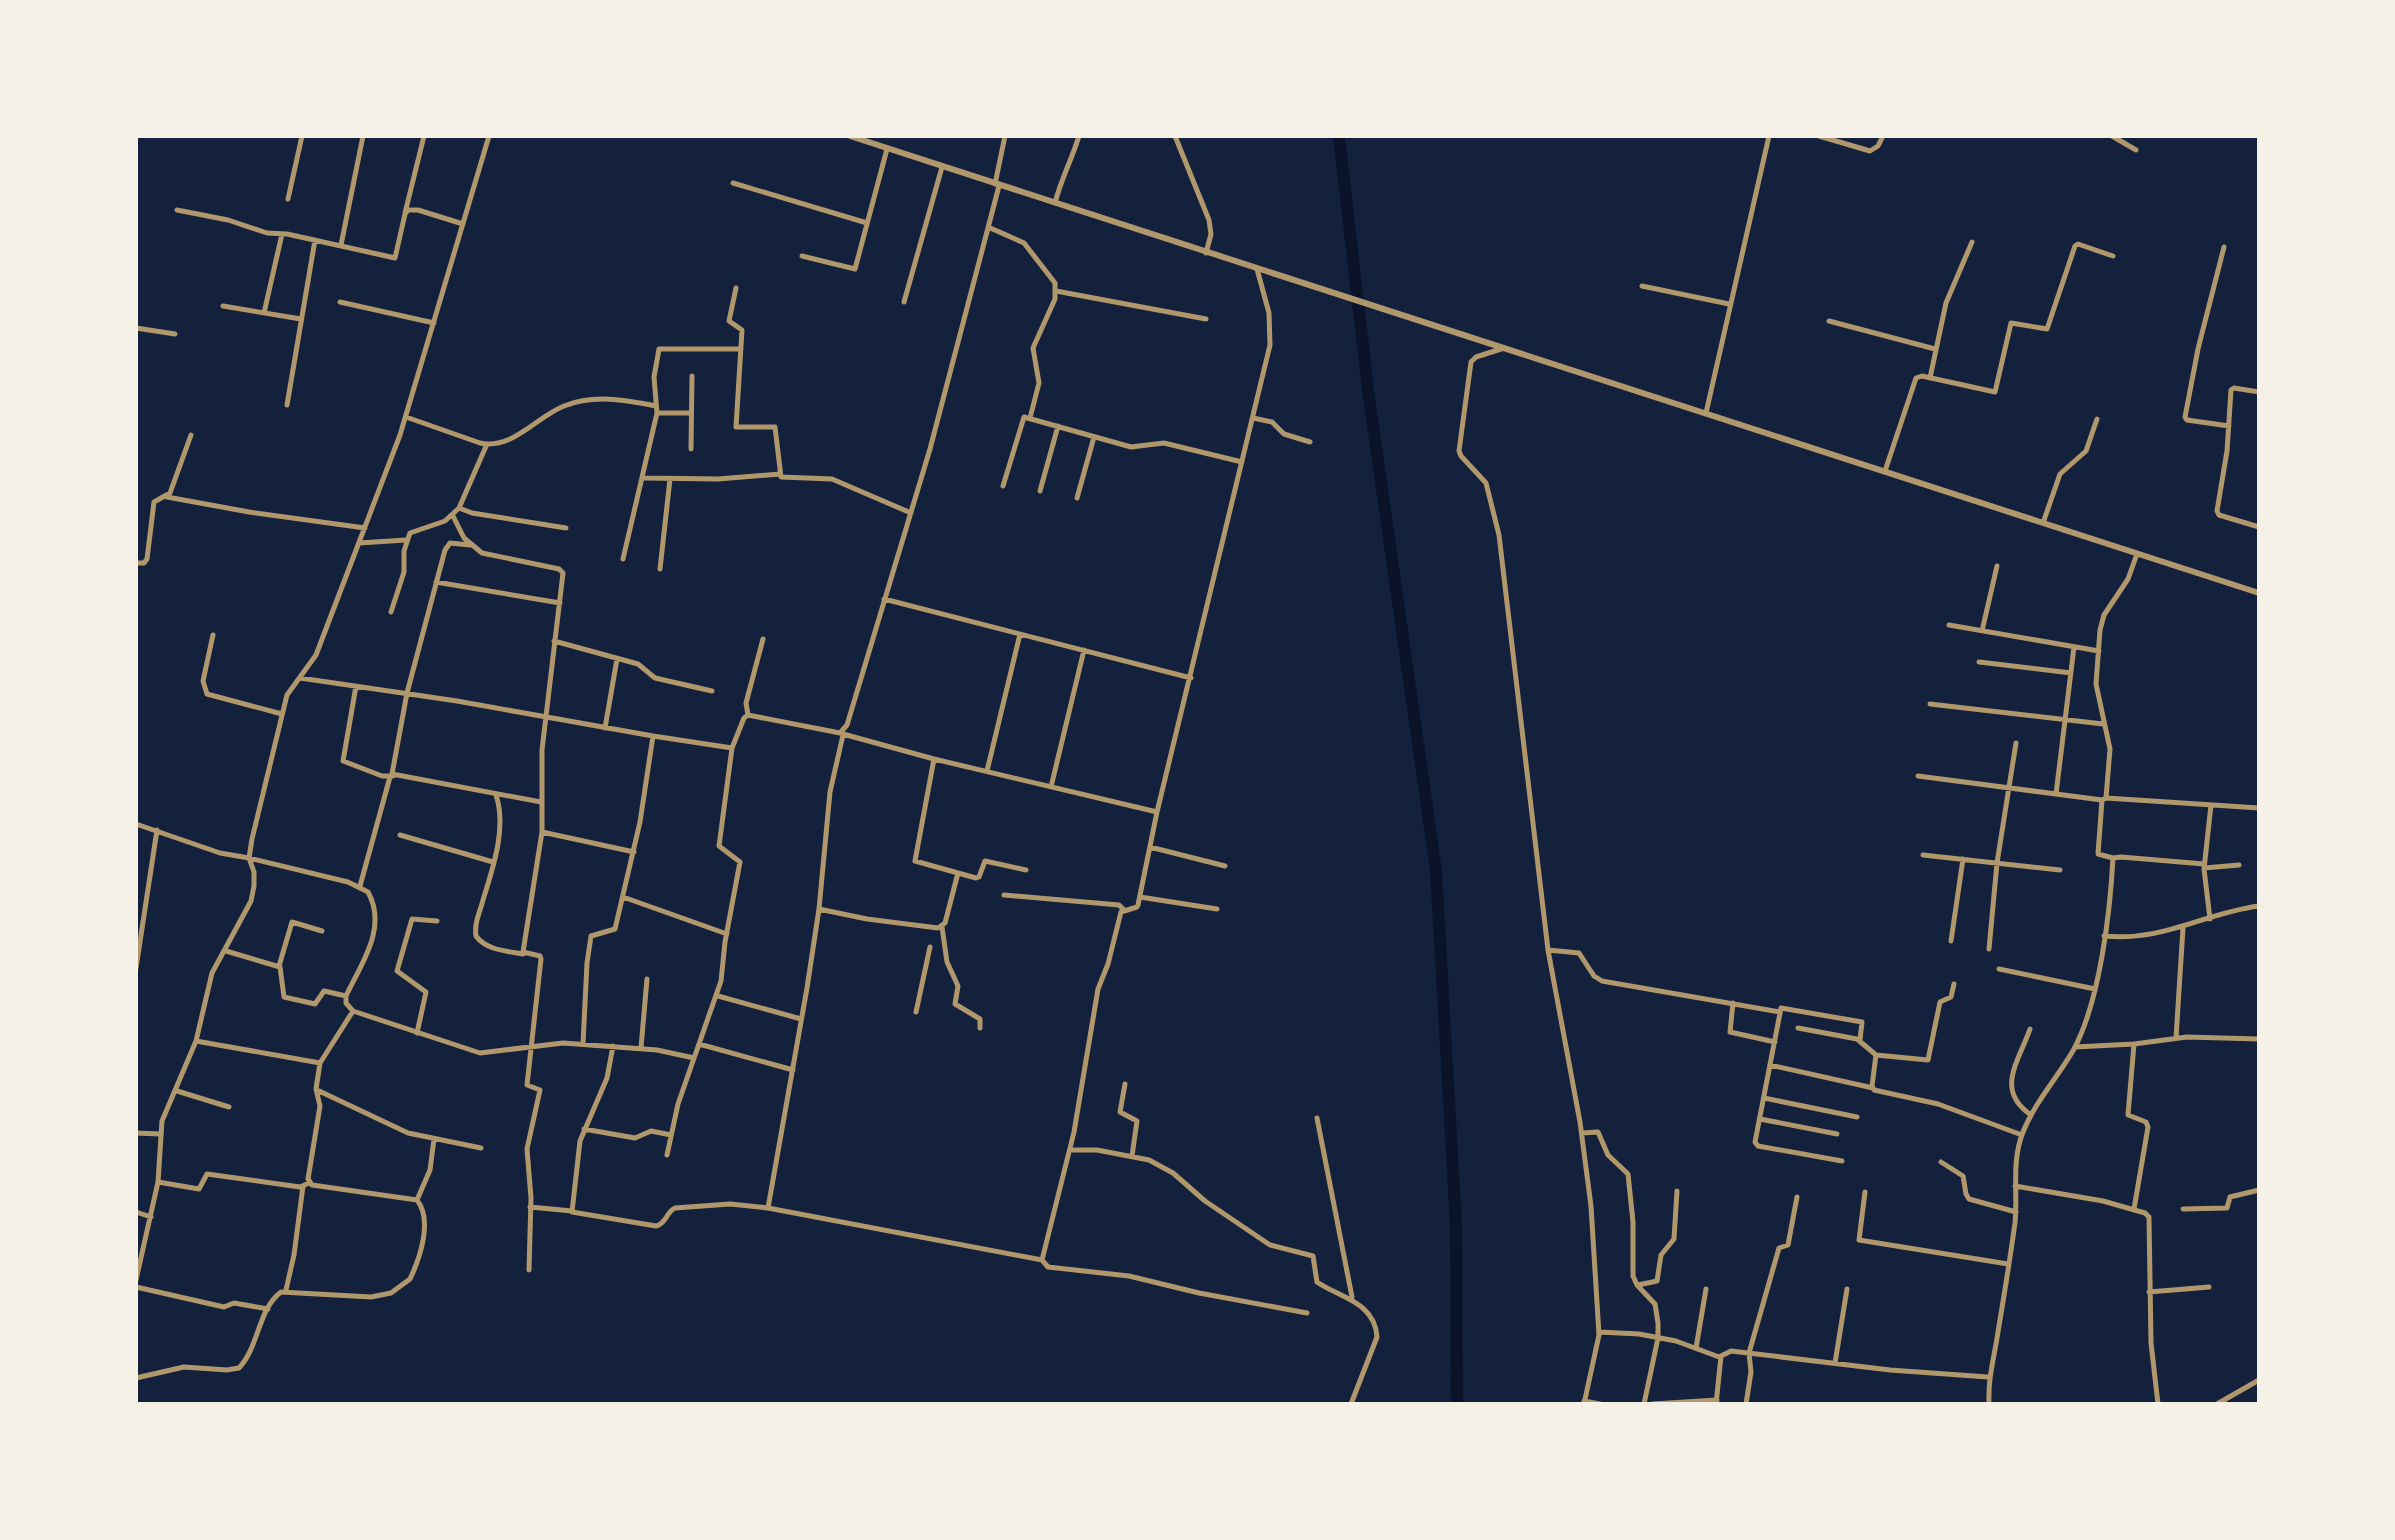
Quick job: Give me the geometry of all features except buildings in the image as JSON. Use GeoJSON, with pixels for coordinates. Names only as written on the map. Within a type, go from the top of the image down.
{"type":"FeatureCollection","features":[{"type":"Feature","properties":{"kind":"street"},"geometry":{"type":"LineString","coordinates":[[288,199],[302,136]]}},
{"type":"Feature","properties":{"kind":"street"},"geometry":{"type":"LineString","coordinates":[[341,245],[363,136]]}},
{"type":"Feature","properties":{"kind":"street"},"geometry":{"type":"LineString","coordinates":[[177,210],[228,220],[267,233],[341,245],[395,258],[424,136]]}},
{"type":"Feature","properties":{"kind":"street"},"geometry":{"type":"LineString","coordinates":[[136,1280],[158,1182],[162,1121],[196,1041],[212,973],[251,901],[254,872],[249,858],[287,695],[316,655],[406,417],[489,136]]}},
{"type":"Feature","properties":{"kind":"street"},"geometry":{"type":"LineString","coordinates":[[850,136],[2259,593]]}},
{"type":"Feature","properties":{"kind":"street"},"geometry":{"type":"LineString","coordinates":[[768,1208],[819,909],[830,792],[842,734],[911,513],[988,227],[1005,136]]}},
{"type":"Feature","properties":{"kind":"street"},"geometry":{"type":"LineString","coordinates":[[1055,204],[1060,181],[1079,136]]}},
{"type":"Feature","properties":{"kind":"street"},"geometry":{"type":"LineString","coordinates":[[1175,136],[1209,220],[1211,234],[1206,253]]}},
{"type":"Feature","properties":{"kind":"street"},"geometry":{"type":"LineString","coordinates":[[1706,413],[1769,136]]}},
{"type":"Feature","properties":{"kind":"street"},"geometry":{"type":"LineString","coordinates":[[1819,136],[1870,151],[1878,146],[1883,136]]}},
{"type":"Feature","properties":{"kind":"street"},"geometry":{"type":"LineString","coordinates":[[2112,136],[2136,150]]}},
{"type":"Feature","properties":{"kind":"street"},"geometry":{"type":"LineString","coordinates":[[802,256],[855,269],[887,149]]}},
{"type":"Feature","properties":{"kind":"street"},"geometry":{"type":"LineString","coordinates":[[904,302],[942,167]]}},
{"type":"Feature","properties":{"kind":"street"},"geometry":{"type":"LineString","coordinates":[[733,183],[867,223]]}},
{"type":"Feature","properties":{"kind":"street"},"geometry":{"type":"LineString","coordinates":[[405,214],[408,210],[418,210],[463,224]]}},
{"type":"Feature","properties":{"kind":"street"},"geometry":{"type":"LineString","coordinates":[[988,227],[1024,243],[1051,277],[1056,291],[1033,348],[1039,383],[1030,418]]}},
{"type":"Feature","properties":{"kind":"street"},"geometry":{"type":"LineString","coordinates":[[264,313],[282,234]]}},
{"type":"Feature","properties":{"kind":"street"},"geometry":{"type":"LineString","coordinates":[[287,405],[315,240]]}},
{"type":"Feature","properties":{"kind":"street"},"geometry":{"type":"LineString","coordinates":[[1930,378],[1946,303],[1972,242]]}},
{"type":"Feature","properties":{"kind":"street"},"geometry":{"type":"LineString","coordinates":[[1885,471],[1916,378],[1930,378],[1994,393],[2011,323],[2047,329],[2075,246],[2078,244],[2113,256]]}},
{"type":"Feature","properties":{"kind":"street"},"geometry":{"type":"LineString","coordinates":[[2224,247],[2198,349],[2185,417],[2187,420],[2229,426]]}},
{"type":"Feature","properties":{"kind":"street"},"geometry":{"type":"LineString","coordinates":[[1042,1260],[1070,1150],[1098,989],[1113,950],[1121,912],[1137,907],[1140,897],[1157,812],[1270,345],[1271,329],[1257,269]]}},
{"type":"Feature","properties":{"kind":"street"},"geometry":{"type":"LineString","coordinates":[[1642,286],[1729,304]]}},
{"type":"Feature","properties":{"kind":"street"},"geometry":{"type":"LineString","coordinates":[[736,288],[729,321],[742,328],[736,426],[776,428],[782,478],[832,479],[911,513]]}},
{"type":"Feature","properties":{"kind":"street"},"geometry":{"type":"LineString","coordinates":[[1056,291],[1206,319]]}},
{"type":"Feature","properties":{"kind":"street"},"geometry":{"type":"LineString","coordinates":[[340,302],[434,323]]}},
{"type":"Feature","properties":{"kind":"street"},"geometry":{"type":"LineString","coordinates":[[223,306],[301,319]]}},
{"type":"Feature","properties":{"kind":"street"},"geometry":{"type":"LineString","coordinates":[[1829,321],[1935,349]]}},
{"type":"Feature","properties":{"kind":"street"},"geometry":{"type":"LineString","coordinates":[[136,328],[175,334]]}},
{"type":"Feature","properties":{"kind":"street"},"geometry":{"type":"LineString","coordinates":[[1505,348],[1476,357],[1471,362],[1459,451],[1486,483],[1499,535],[1548,950],[1582,1133],[1591,1206],[1599,1332],[1584,1402],[1600,1404]]}},
{"type":"Feature","properties":{"kind":"street"},"geometry":{"type":"LineString","coordinates":[[623,559],[657,413],[654,377],[659,349],[741,349]]}},
{"type":"Feature","properties":{"kind":"street"},"geometry":{"type":"LineString","coordinates":[[691,449],[692,376]]}},
{"type":"Feature","properties":{"kind":"street"},"geometry":{"type":"LineString","coordinates":[[2259,392],[2232,388],[2217,513],[2259,527]]}},
{"type":"Feature","properties":{"kind":"street"},"geometry":{"type":"LineString","coordinates":[[406,417],[487,444],[525,432],[553,411],[578,402],[616,398],[656,406]]}},
{"type":"Feature","properties":{"kind":"street"},"geometry":{"type":"LineString","coordinates":[[657,413],[691,413]]}},
{"type":"Feature","properties":{"kind":"street"},"geometry":{"type":"LineString","coordinates":[[1003,486],[1022,417],[1131,447],[1170,444],[1242,462]]}},
{"type":"Feature","properties":{"kind":"street"},"geometry":{"type":"LineString","coordinates":[[1253,418],[1272,422],[1284,434],[1310,442]]}},
{"type":"Feature","properties":{"kind":"street"},"geometry":{"type":"LineString","coordinates":[[2043,523],[2060,474],[2086,451],[2097,419]]}},
{"type":"Feature","properties":{"kind":"street"},"geometry":{"type":"LineString","coordinates":[[1040,491],[1058,426]]}},
{"type":"Feature","properties":{"kind":"street"},"geometry":{"type":"LineString","coordinates":[[167,497],[174,486],[191,435]]}},
{"type":"Feature","properties":{"kind":"street"},"geometry":{"type":"LineString","coordinates":[[1077,498],[1094,437]]}},
{"type":"Feature","properties":{"kind":"street"},"geometry":{"type":"LineString","coordinates":[[391,612],[404,572],[406,540],[413,530],[440,524],[453,516],[487,444]]}},
{"type":"Feature","properties":{"kind":"street"},"geometry":{"type":"LineString","coordinates":[[644,478],[727,479],[780,474]]}},
{"type":"Feature","properties":{"kind":"street"},"geometry":{"type":"LineString","coordinates":[[660,569],[670,479]]}},
{"type":"Feature","properties":{"kind":"street"},"geometry":{"type":"LineString","coordinates":[[136,563],[144,563],[147,559],[154,502],[167,497],[365,528]]}},
{"type":"Feature","properties":{"kind":"street"},"geometry":{"type":"LineString","coordinates":[[459,508],[472,513],[566,528]]}},
{"type":"Feature","properties":{"kind":"street"},"geometry":{"type":"LineString","coordinates":[[453,516],[470,545],[482,553],[559,569],[563,573],[545,718],[542,832],[524,954]]}},
{"type":"Feature","properties":{"kind":"street"},"geometry":{"type":"LineString","coordinates":[[359,543],[406,540]]}},
{"type":"Feature","properties":{"kind":"street"},"geometry":{"type":"LineString","coordinates":[[360,886],[392,775],[407,693],[447,545],[470,545]]}},
{"type":"Feature","properties":{"kind":"street"},"geometry":{"type":"LineString","coordinates":[[2137,554],[2128,579],[2104,615],[2099,651],[2096,684],[2110,749],[2098,854],[2204,866],[2239,865]]}},
{"type":"Feature","properties":{"kind":"street"},"geometry":{"type":"LineString","coordinates":[[1982,631],[1997,566]]}},
{"type":"Feature","properties":{"kind":"street"},"geometry":{"type":"LineString","coordinates":[[436,582],[560,603]]}},
{"type":"Feature","properties":{"kind":"street"},"geometry":{"type":"LineString","coordinates":[[884,599],[1191,678]]}},
{"type":"Feature","properties":{"kind":"street"},"geometry":{"type":"LineString","coordinates":[[1949,625],[2099,651]]}},
{"type":"Feature","properties":{"kind":"street"},"geometry":{"type":"LineString","coordinates":[[987,771],[1020,634]]}},
{"type":"Feature","properties":{"kind":"street"},"geometry":{"type":"LineString","coordinates":[[213,635],[203,681],[207,694],[282,714]]}},
{"type":"Feature","properties":{"kind":"street"},"geometry":{"type":"LineString","coordinates":[[748,715],[746,703],[763,639]]}},
{"type":"Feature","properties":{"kind":"street"},"geometry":{"type":"LineString","coordinates":[[554,641],[643,666],[647,674],[655,678],[712,691]]}},
{"type":"Feature","properties":{"kind":"street"},"geometry":{"type":"LineString","coordinates":[[2056,794],[2074,647]]}},
{"type":"Feature","properties":{"kind":"street"},"geometry":{"type":"LineString","coordinates":[[1051,787],[1084,650]]}},
{"type":"Feature","properties":{"kind":"street"},"geometry":{"type":"LineString","coordinates":[[605,728],[617,659]]}},
{"type":"Feature","properties":{"kind":"street"},"geometry":{"type":"LineString","coordinates":[[1979,662],[2071,673]]}},
{"type":"Feature","properties":{"kind":"street"},"geometry":{"type":"LineString","coordinates":[[300,678],[732,748]]}},
{"type":"Feature","properties":{"kind":"street"},"geometry":{"type":"LineString","coordinates":[[356,686],[343,761],[382,776],[392,775],[541,802]]}},
{"type":"Feature","properties":{"kind":"street"},"geometry":{"type":"LineString","coordinates":[[1930,704],[2103,724]]}},
{"type":"Feature","properties":{"kind":"street"},"geometry":{"type":"LineString","coordinates":[[748,715],[842,734],[1157,812]]}},
{"type":"Feature","properties":{"kind":"street"},"geometry":{"type":"LineString","coordinates":[[667,1155],[678,1104],[717,996],[740,862],[718,844],[732,748],[748,715]]}},
{"type":"Feature","properties":{"kind":"street"},"geometry":{"type":"LineString","coordinates":[[583,1044],[591,936],[615,929],[634,852],[653,736]]}},
{"type":"Feature","properties":{"kind":"street"},"geometry":{"type":"LineString","coordinates":[[1989,949],[1997,863],[2016,743]]}},
{"type":"Feature","properties":{"kind":"street"},"geometry":{"type":"LineString","coordinates":[[934,759],[928,802],[914,859],[978,878],[985,861],[1026,870]]}},
{"type":"Feature","properties":{"kind":"street"},"geometry":{"type":"LineString","coordinates":[[1918,776],[2104,799],[2259,808]]}},
{"type":"Feature","properties":{"kind":"street"},"geometry":{"type":"LineString","coordinates":[[496,795],[499,827],[476,936],[483,944],[540,956],[541,959],[527,1085],[540,1090],[527,1149],[529,1270]]}},
{"type":"Feature","properties":{"kind":"street"},"geometry":{"type":"LineString","coordinates":[[2210,919],[2204,866],[2211,805]]}},
{"type":"Feature","properties":{"kind":"street"},"geometry":{"type":"LineString","coordinates":[[136,824],[220,853],[360,886],[371,898],[376,926],[373,940],[346,996],[346,1003],[353,1011],[480,1053],[531,1046],[583,1044],[641,1048],[694,1058]]}},
{"type":"Feature","properties":{"kind":"street"},"geometry":{"type":"LineString","coordinates":[[136,968],[157,830]]}},
{"type":"Feature","properties":{"kind":"street"},"geometry":{"type":"LineString","coordinates":[[542,832],[634,852]]}},
{"type":"Feature","properties":{"kind":"street"},"geometry":{"type":"LineString","coordinates":[[400,835],[493,862]]}},
{"type":"Feature","properties":{"kind":"street"},"geometry":{"type":"LineString","coordinates":[[1150,847],[1225,866]]}},
{"type":"Feature","properties":{"kind":"street"},"geometry":{"type":"LineString","coordinates":[[1923,855],[2060,870]]}},
{"type":"Feature","properties":{"kind":"street"},"geometry":{"type":"LineString","coordinates":[[1989,1404],[1988,1377],[1998,1335],[2016,1212],[2015,1169],[2022,1135],[2031,1115],[2075,1047],[2095,989],[2109,915],[2113,858]]}},
{"type":"Feature","properties":{"kind":"street"},"geometry":{"type":"LineString","coordinates":[[1951,941],[1963,859]]}},
{"type":"Feature","properties":{"kind":"street"},"geometry":{"type":"LineString","coordinates":[[958,873],[942,927],[950,971],[958,986],[955,1004],[980,1019],[980,1028]]}},
{"type":"Feature","properties":{"kind":"street"},"geometry":{"type":"LineString","coordinates":[[1004,895],[1119,905],[1124,910]]}},
{"type":"Feature","properties":{"kind":"street"},"geometry":{"type":"LineString","coordinates":[[623,897],[727,934]]}},
{"type":"Feature","properties":{"kind":"street"},"geometry":{"type":"LineString","coordinates":[[1140,897],[1217,909]]}},
{"type":"Feature","properties":{"kind":"street"},"geometry":{"type":"LineString","coordinates":[[2104,936],[2133,938],[2183,928],[2259,906]]}},
{"type":"Feature","properties":{"kind":"street"},"geometry":{"type":"LineString","coordinates":[[819,909],[880,921],[942,927]]}},
{"type":"Feature","properties":{"kind":"street"},"geometry":{"type":"LineString","coordinates":[[417,1033],[426,992],[397,971],[412,919],[437,921]]}},
{"type":"Feature","properties":{"kind":"street"},"geometry":{"type":"LineString","coordinates":[[322,931],[292,922],[279,966],[284,997],[315,1004],[324,991],[346,996]]}},
{"type":"Feature","properties":{"kind":"street"},"geometry":{"type":"LineString","coordinates":[[2176,1039],[2183,928]]}},
{"type":"Feature","properties":{"kind":"street"},"geometry":{"type":"LineString","coordinates":[[916,1012],[930,947]]}},
{"type":"Feature","properties":{"kind":"street"},"geometry":{"type":"LineString","coordinates":[[1548,950],[1579,953],[1594,976],[1602,981],[1780,1012]]}},
{"type":"Feature","properties":{"kind":"street"},"geometry":{"type":"LineString","coordinates":[[226,951],[279,966]]}},
{"type":"Feature","properties":{"kind":"street"},"geometry":{"type":"LineString","coordinates":[[1999,969],[2095,989]]}},
{"type":"Feature","properties":{"kind":"street"},"geometry":{"type":"LineString","coordinates":[[641,1048],[647,979]]}},
{"type":"Feature","properties":{"kind":"street"},"geometry":{"type":"LineString","coordinates":[[1798,1028],[1860,1040],[1876,1055],[1928,1060],[1940,1002],[1951,997],[1954,984]]}},
{"type":"Feature","properties":{"kind":"street"},"geometry":{"type":"LineString","coordinates":[[717,996],[801,1019]]}},
{"type":"Feature","properties":{"kind":"street"},"geometry":{"type":"LineString","coordinates":[[1733,1003],[1730,1032],[1775,1042]]}},
{"type":"Feature","properties":{"kind":"street"},"geometry":{"type":"LineString","coordinates":[[1842,1161],[1758,1146],[1755,1142],[1780,1012],[1784,1008],[1862,1022],[1860,1040]]}},
{"type":"Feature","properties":{"kind":"street"},"geometry":{"type":"LineString","coordinates":[[309,1183],[320,1106],[316,1089],[320,1063],[353,1011]]}},
{"type":"Feature","properties":{"kind":"street"},"geometry":{"type":"LineString","coordinates":[[2030,1029],[2010,1084],[2014,1101],[2031,1115]]}},
{"type":"Feature","properties":{"kind":"street"},"geometry":{"type":"LineString","coordinates":[[2075,1047],[2176,1039],[2259,1039]]}},
{"type":"Feature","properties":{"kind":"street"},"geometry":{"type":"LineString","coordinates":[[196,1041],[320,1063]]}},
{"type":"Feature","properties":{"kind":"street"},"geometry":{"type":"LineString","coordinates":[[699,1044],[793,1070]]}},
{"type":"Feature","properties":{"kind":"street"},"geometry":{"type":"LineString","coordinates":[[2134,1044],[2128,1115],[2146,1122],[2148,1127],[2134,1209]]}},
{"type":"Feature","properties":{"kind":"street"},"geometry":{"type":"LineString","coordinates":[[572,1211],[580,1141],[607,1078],[613,1046]]}},
{"type":"Feature","properties":{"kind":"street"},"geometry":{"type":"LineString","coordinates":[[1873,1088],[1876,1055]]}},
{"type":"Feature","properties":{"kind":"street"},"geometry":{"type":"LineString","coordinates":[[1770,1065],[1938,1104],[2022,1135]]}},
{"type":"Feature","properties":{"kind":"street"},"geometry":{"type":"LineString","coordinates":[[1125,1084],[1120,1112],[1137,1118],[1132,1156]]}},
{"type":"Feature","properties":{"kind":"street"},"geometry":{"type":"LineString","coordinates":[[316,1089],[396,1128],[481,1148]]}},
{"type":"Feature","properties":{"kind":"street"},"geometry":{"type":"LineString","coordinates":[[177,1091],[229,1107]]}},
{"type":"Feature","properties":{"kind":"street"},"geometry":{"type":"LineString","coordinates":[[1764,1098],[1857,1117]]}},
{"type":"Feature","properties":{"kind":"street"},"geometry":{"type":"LineString","coordinates":[[1317,1118],[1352,1298]]}},
{"type":"Feature","properties":{"kind":"street"},"geometry":{"type":"LineString","coordinates":[[1760,1119],[1837,1134]]}},
{"type":"Feature","properties":{"kind":"street"},"geometry":{"type":"LineString","coordinates":[[584,1129],[635,1138],[651,1131],[671,1135]]}},
{"type":"Feature","properties":{"kind":"street"},"geometry":{"type":"LineString","coordinates":[[1582,1133],[1598,1132],[1608,1155],[1628,1174],[1633,1222],[1633,1276],[1637,1285],[1655,1304],[1658,1338],[1644,1404]]}},
{"type":"Feature","properties":{"kind":"street"},"geometry":{"type":"LineString","coordinates":[[136,1133],[160,1134]]}},
{"type":"Feature","properties":{"kind":"street"},"geometry":{"type":"LineString","coordinates":[[417,1200],[430,1170],[434,1139]]}},
{"type":"Feature","properties":{"kind":"street"},"geometry":{"type":"LineString","coordinates":[[1070,1150],[1097,1150],[1149,1160],[1173,1173],[1205,1201],[1270,1245],[1313,1256],[1317,1282],[1352,1298],[1369,1314],[1376,1328],[1377,1337],[1351,1404]]}},
{"type":"Feature","properties":{"kind":"street"},"geometry":{"type":"LineString","coordinates":[[1941,1162],[1963,1176],[1969,1199],[2016,1212]]}},
{"type":"Feature","properties":{"kind":"street"},"geometry":{"type":"LineString","coordinates":[[158,1182],[199,1189],[207,1174],[303,1186],[309,1183],[417,1200]]}},
{"type":"Feature","properties":{"kind":"street"},"geometry":{"type":"LineString","coordinates":[[286,1290],[303,1186]]}},
{"type":"Feature","properties":{"kind":"street"},"geometry":{"type":"LineString","coordinates":[[2015,1186],[2134,1209],[2145,1213],[2151,1221],[2149,1292],[2158,1404]]}},
{"type":"Feature","properties":{"kind":"street"},"geometry":{"type":"LineString","coordinates":[[2183,1209],[2227,1208],[2230,1197],[2259,1190]]}},
{"type":"Feature","properties":{"kind":"street"},"geometry":{"type":"LineString","coordinates":[[1637,1285],[1657,1281],[1661,1255],[1673,1242],[1677,1191]]}},
{"type":"Feature","properties":{"kind":"street"},"geometry":{"type":"LineString","coordinates":[[1865,1192],[1859,1240],[2008,1264]]}},
{"type":"Feature","properties":{"kind":"street"},"geometry":{"type":"LineString","coordinates":[[1746,1404],[1751,1372],[1749,1353],[1779,1246],[1788,1245],[1797,1197]]}},
{"type":"Feature","properties":{"kind":"street"},"geometry":{"type":"LineString","coordinates":[[136,1378],[184,1367],[239,1368],[252,1348],[268,1309],[277,1295],[286,1290],[350,1298],[391,1293],[403,1287],[415,1268],[425,1225],[424,1213],[417,1200]]}},
{"type":"Feature","properties":{"kind":"street"},"geometry":{"type":"LineString","coordinates":[[530,1207],[656,1226],[663,1223],[675,1208],[730,1204],[768,1208],[1042,1260],[1048,1267],[1129,1276],[1307,1313]]}},
{"type":"Feature","properties":{"kind":"street"},"geometry":{"type":"LineString","coordinates":[[136,1212],[151,1217]]}},
{"type":"Feature","properties":{"kind":"street"},"geometry":{"type":"LineString","coordinates":[[136,1287],[224,1307],[234,1303],[268,1309]]}},
{"type":"Feature","properties":{"kind":"street"},"geometry":{"type":"LineString","coordinates":[[2149,1292],[2209,1287]]}},
{"type":"Feature","properties":{"kind":"street"},"geometry":{"type":"LineString","coordinates":[[1696,1348],[1706,1289]]}},
{"type":"Feature","properties":{"kind":"street"},"geometry":{"type":"LineString","coordinates":[[1835,1363],[1847,1289]]}},
{"type":"Feature","properties":{"kind":"street"},"geometry":{"type":"LineString","coordinates":[[1599,1332],[1658,1338],[1721,1356],[1731,1351],[1988,1377]]}},
{"type":"Feature","properties":{"kind":"street"},"geometry":{"type":"LineString","coordinates":[[1652,1404],[1716,1402],[1721,1356]]}},
{"type":"Feature","properties":{"kind":"street"},"geometry":{"type":"LineString","coordinates":[[2217,1404],[2230,1400],[2259,1380]]}},
{"type":"Feature","properties":{"kind":"waterway"},"geometry":{"type":"LineString","coordinates":[[1339,136],[1368,390],[1436,871],[1456,1225],[1457,1404]]}}]}
